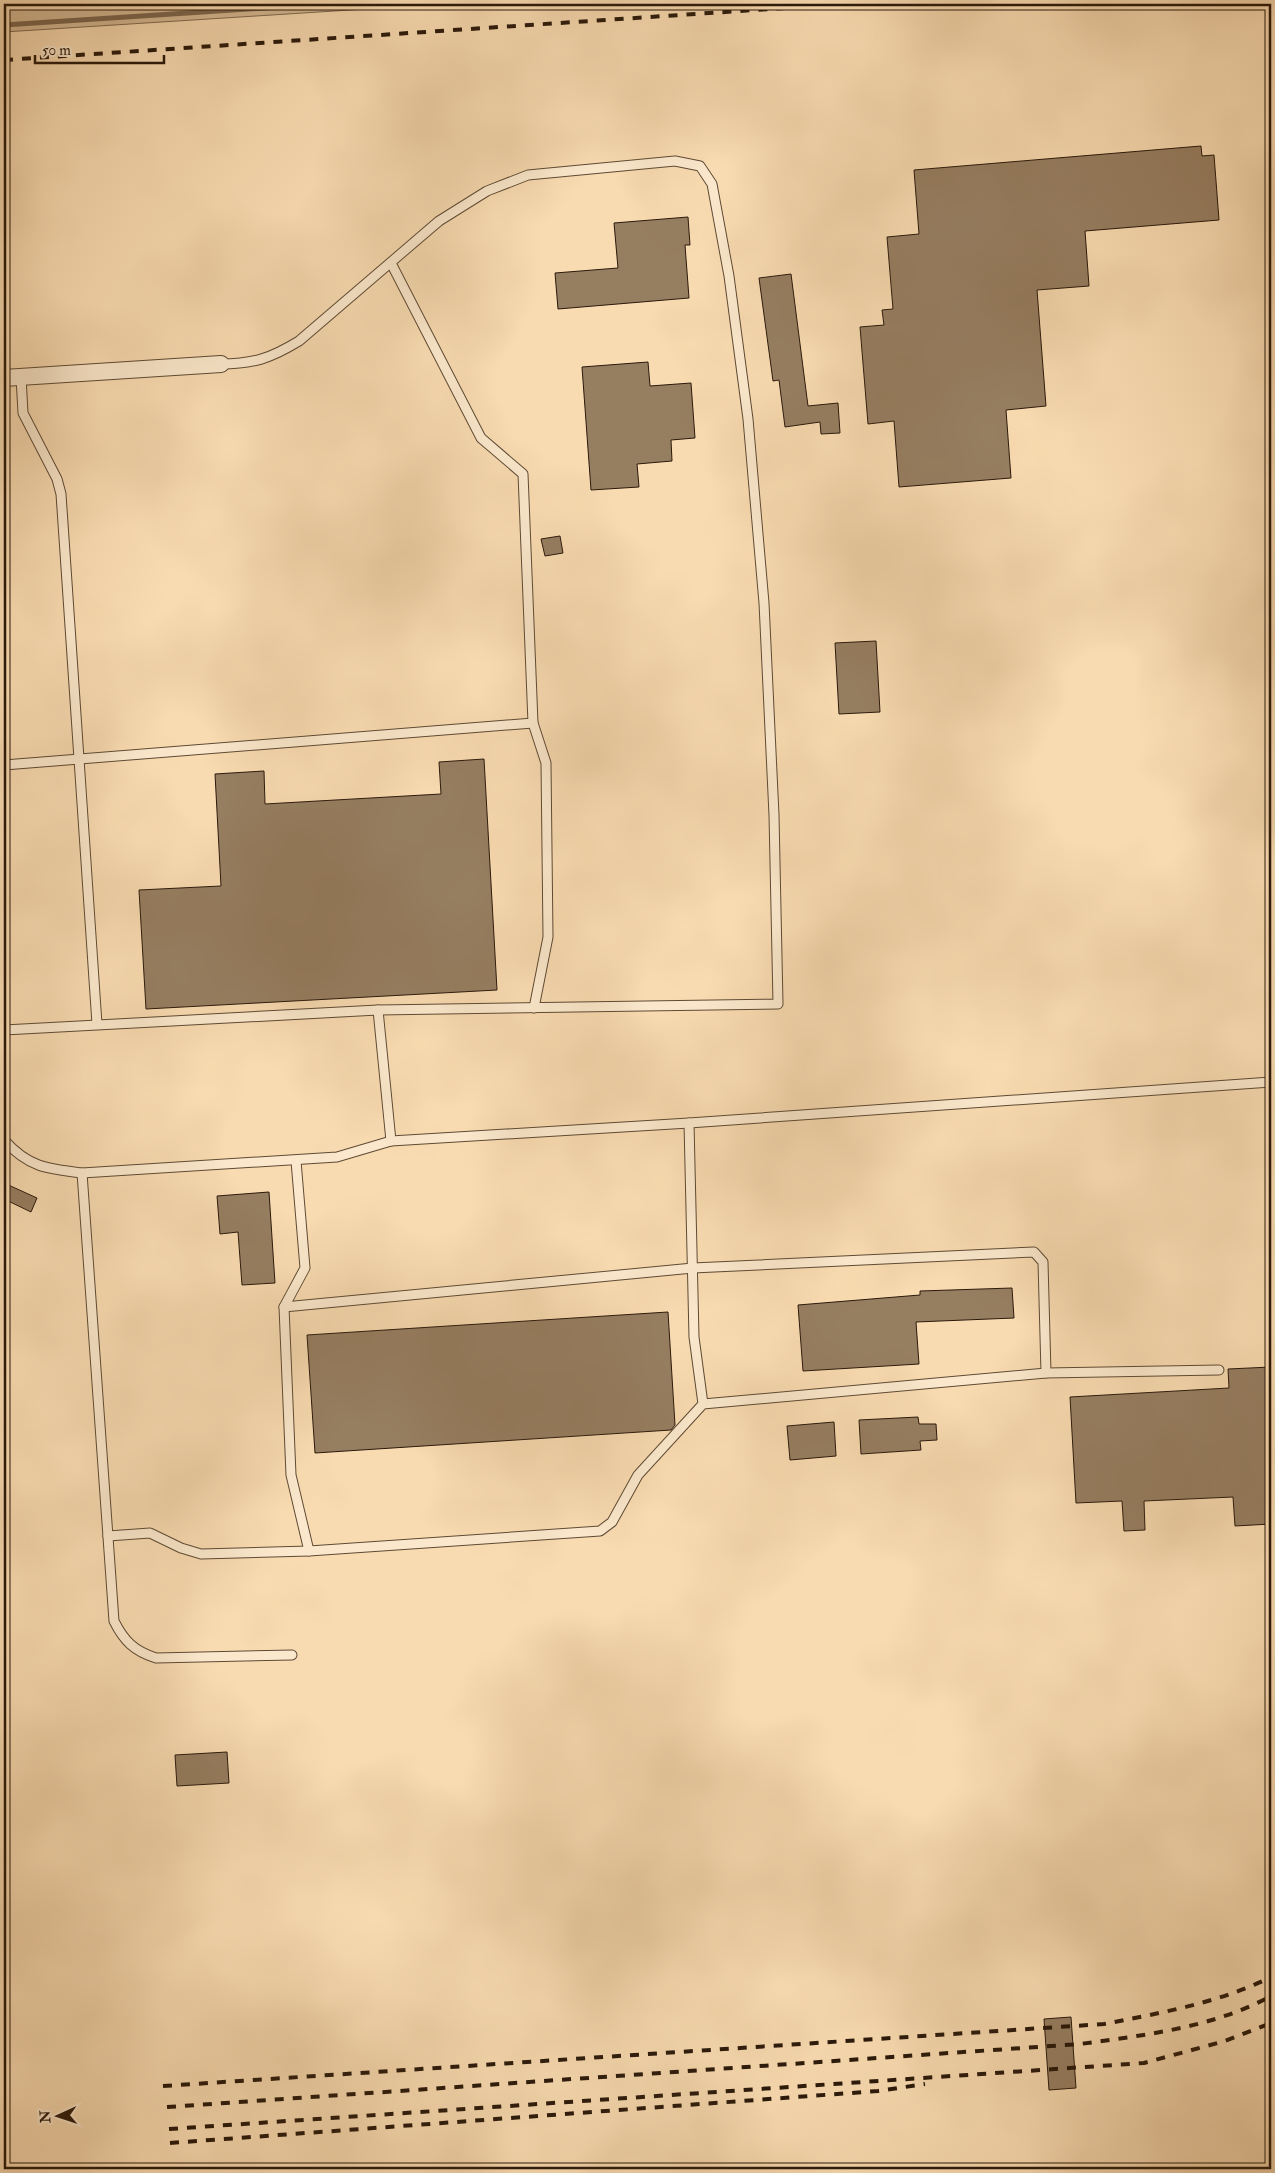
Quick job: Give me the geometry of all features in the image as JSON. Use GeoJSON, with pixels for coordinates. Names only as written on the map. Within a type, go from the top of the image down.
{"type":"FeatureCollection","features":[{"type":"Feature","properties":{"kind":"street"},"geometry":{"type":"LineString","coordinates":[[4,378],[221,364]]}},
{"type":"Feature","properties":{"kind":"lane"},"geometry":{"type":"LineString","coordinates":[[4,1030],[378,1010],[778,1004],[774,815],[764,603],[746,410],[729,276],[712,184],[700,166],[675,161],[528,175],[487,191],[439,221],[298,340],[274,356],[247,364],[221,364]]}},
{"type":"Feature","properties":{"kind":"lane"},"geometry":{"type":"LineString","coordinates":[[391,263],[481,438],[523,474],[534,723],[546,763],[548,927],[534,1008]]}},
{"type":"Feature","properties":{"kind":"lane"},"geometry":{"type":"LineString","coordinates":[[21,377],[23,413],[58,478],[61,494],[97,1024]]}},
{"type":"Feature","properties":{"kind":"lane"},"geometry":{"type":"LineString","coordinates":[[4,765],[534,723]]}},
{"type":"Feature","properties":{"kind":"lane"},"geometry":{"type":"LineString","coordinates":[[378,1010],[391,1141]]}},
{"type":"Feature","properties":{"kind":"lane"},"geometry":{"type":"LineString","coordinates":[[4,1140],[17,1155],[43,1169],[82,1173],[337,1157],[391,1141],[689,1123],[1271,1082]]}},
{"type":"Feature","properties":{"kind":"lane"},"geometry":{"type":"LineString","coordinates":[[689,1123],[694,1337],[703,1404]]}},
{"type":"Feature","properties":{"kind":"lane"},"geometry":{"type":"LineString","coordinates":[[296,1161],[305,1268],[284,1307],[291,1474],[309,1551]]}},
{"type":"Feature","properties":{"kind":"lane"},"geometry":{"type":"LineString","coordinates":[[82,1173],[114,1621],[122,1638],[139,1652],[156,1658],[292,1655]]}},
{"type":"Feature","properties":{"kind":"lane"},"geometry":{"type":"LineString","coordinates":[[284,1307],[693,1268],[1034,1252],[1043,1262],[1046,1373]]}},
{"type":"Feature","properties":{"kind":"lane"},"geometry":{"type":"LineString","coordinates":[[108,1536],[150,1533],[181,1548],[202,1554],[309,1551],[600,1532],[612,1522],[638,1475],[703,1404],[1046,1373],[1219,1370]]}},
{"type":"Feature","properties":{"kind":"shaded area"},"geometry":{"type":"Polygon","coordinates":[[[4,4],[445,4],[4,32],[4,4]]]}},
{"type":"Feature","properties":{"kind":"building"},"geometry":{"type":"Polygon","coordinates":[[[1201,146],[1202,156],[1214,155],[1219,220],[1085,231],[1089,286],[1037,290],[1046,406],[1006,410],[1011,478],[899,487],[894,421],[868,424],[860,327],[884,325],[882,310],[893,309],[887,237],[919,234],[914,170],[1201,146]]]}},
{"type":"Feature","properties":{"kind":"building"},"geometry":{"type":"Polygon","coordinates":[[[688,217],[690,245],[685,245],[689,298],[558,309],[555,273],[618,268],[614,223],[688,217]]]}},
{"type":"Feature","properties":{"kind":"building"},"geometry":{"type":"Polygon","coordinates":[[[791,274],[808,406],[838,403],[840,433],[821,434],[820,422],[785,427],[779,380],[773,381],[759,278],[791,274]]]}},
{"type":"Feature","properties":{"kind":"building"},"geometry":{"type":"Polygon","coordinates":[[[648,362],[650,386],[691,383],[695,438],[671,440],[672,461],[637,464],[639,487],[591,490],[582,367],[648,362]]]}},
{"type":"Feature","properties":{"kind":"building"},"geometry":{"type":"Polygon","coordinates":[[[560,536],[563,553],[545,556],[541,539],[560,536]]]}},
{"type":"Feature","properties":{"kind":"building"},"geometry":{"type":"Polygon","coordinates":[[[876,641],[880,712],[839,714],[835,643],[876,641]]]}},
{"type":"Feature","properties":{"kind":"building"},"geometry":{"type":"Polygon","coordinates":[[[484,759],[497,990],[146,1009],[139,890],[221,886],[215,774],[264,771],[265,804],[441,794],[439,762],[484,759]]]}},
{"type":"Feature","properties":{"kind":"building"},"geometry":{"type":"Polygon","coordinates":[[[4,1183],[37,1198],[31,1212],[4,1199],[4,1183]]]}},
{"type":"Feature","properties":{"kind":"building"},"geometry":{"type":"Polygon","coordinates":[[[269,1192],[275,1283],[242,1285],[238,1232],[220,1234],[217,1196],[269,1192]]]}},
{"type":"Feature","properties":{"kind":"building"},"geometry":{"type":"Polygon","coordinates":[[[1012,1288],[1014,1318],[916,1322],[919,1364],[803,1371],[798,1305],[920,1295],[920,1291],[1012,1288]]]}},
{"type":"Feature","properties":{"kind":"building"},"geometry":{"type":"Polygon","coordinates":[[[668,1312],[675,1425],[671,1430],[315,1453],[307,1335],[668,1312]]]}},
{"type":"Feature","properties":{"kind":"building"},"geometry":{"type":"Polygon","coordinates":[[[1271,1367],[1271,1524],[1235,1526],[1233,1497],[1144,1501],[1145,1530],[1124,1531],[1122,1501],[1076,1503],[1070,1397],[1229,1388],[1228,1369],[1271,1367]]]}},
{"type":"Feature","properties":{"kind":"building"},"geometry":{"type":"Polygon","coordinates":[[[918,1417],[919,1424],[936,1424],[937,1440],[920,1441],[921,1450],[861,1454],[859,1420],[918,1417]]]}},
{"type":"Feature","properties":{"kind":"building"},"geometry":{"type":"Polygon","coordinates":[[[834,1422],[836,1456],[790,1460],[787,1426],[834,1422]]]}},
{"type":"Feature","properties":{"kind":"building"},"geometry":{"type":"Polygon","coordinates":[[[227,1752],[229,1783],[177,1786],[175,1755],[227,1752]]]}},
{"type":"Feature","properties":{"kind":"building"},"geometry":{"type":"Polygon","coordinates":[[[1071,2017],[1076,2088],[1049,2090],[1044,2019],[1071,2017]]]}},
{"type":"Feature","properties":{"kind":"waterway"},"geometry":{"type":"LineString","coordinates":[[4,25],[327,4]]}},
{"type":"Feature","properties":{"kind":"railway"},"geometry":{"type":"LineString","coordinates":[[4,60],[845,4]]}},
{"type":"Feature","properties":{"kind":"railway"},"geometry":{"type":"LineString","coordinates":[[163,2086],[1104,2024],[1210,2000],[1231,1994],[1271,1977]]}},
{"type":"Feature","properties":{"kind":"railway"},"geometry":{"type":"LineString","coordinates":[[167,2107],[1080,2044],[1178,2029],[1202,2023],[1249,2007],[1271,1996]]}},
{"type":"Feature","properties":{"kind":"railway"},"geometry":{"type":"LineString","coordinates":[[169,2129],[1144,2063],[1225,2041],[1271,2023]]}},
{"type":"Feature","properties":{"kind":"railway"},"geometry":{"type":"LineString","coordinates":[[170,2143],[878,2091],[925,2084]]}}]}
